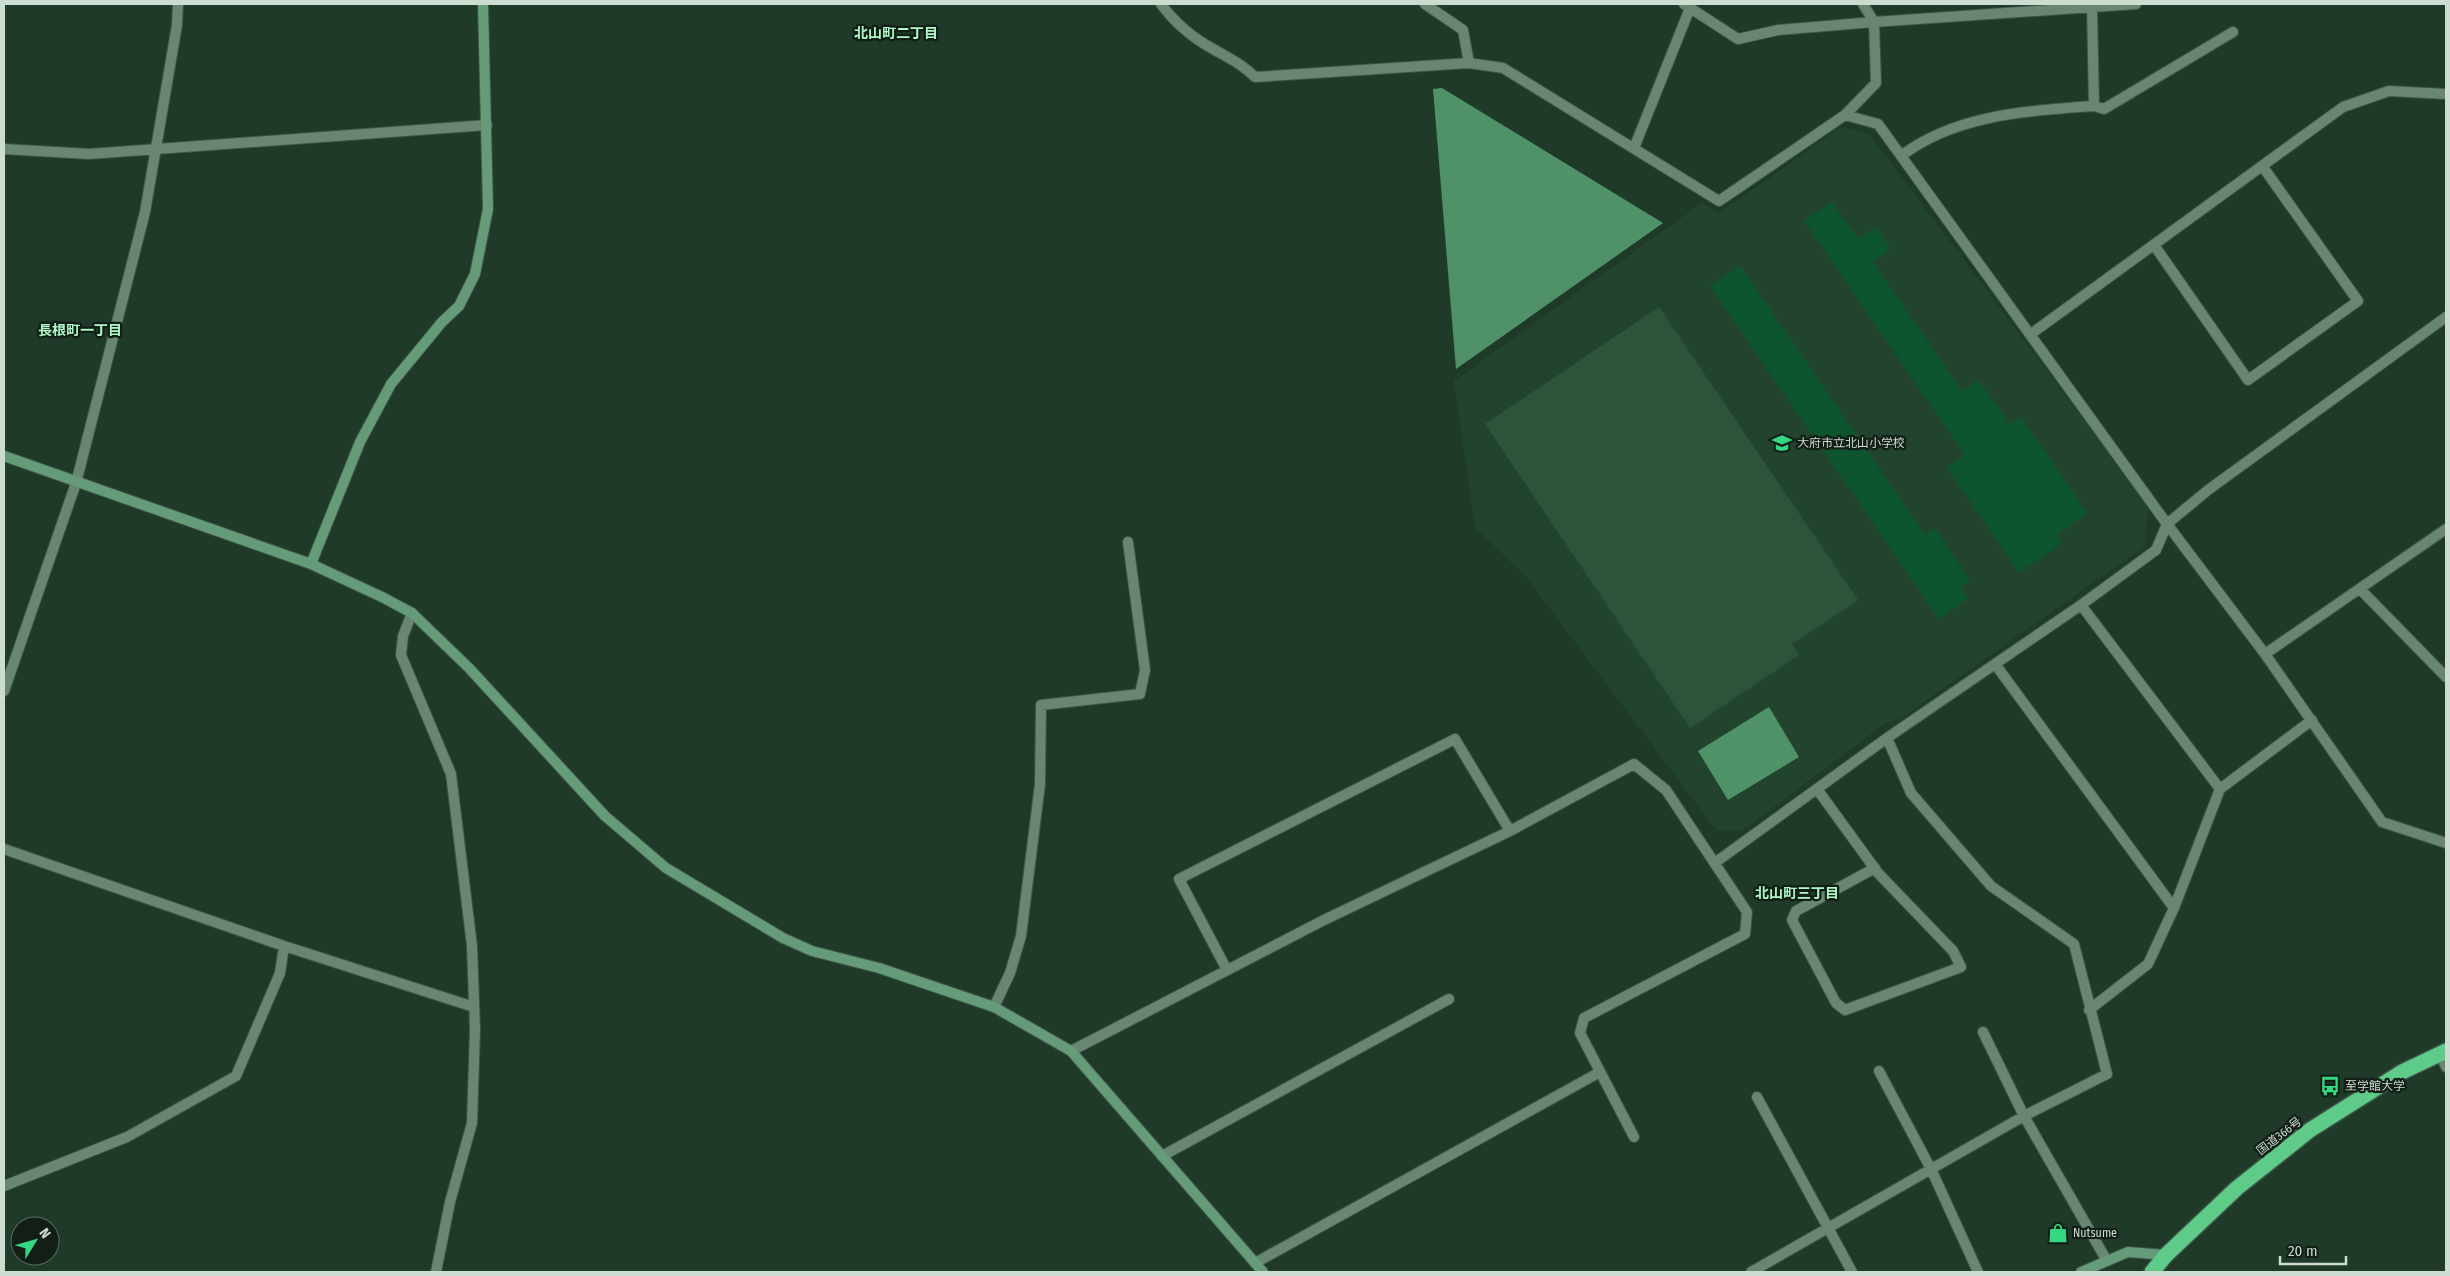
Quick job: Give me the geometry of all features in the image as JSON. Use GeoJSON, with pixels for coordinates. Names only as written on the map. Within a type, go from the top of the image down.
{"type":"FeatureCollection","features":[{"type":"Feature","properties":{"kind":"highway","name":"国道366号"},"geometry":{"type":"LineString","coordinates":[[2152,1272],[2166,1255],[2238,1188],[2310,1130],[2402,1072],[2444,1058]]}},
{"type":"Feature","properties":{"kind":"street"},"geometry":{"type":"LineString","coordinates":[[4,691],[76,483],[145,212],[177,25],[178,4]]}},
{"type":"Feature","properties":{"kind":"street"},"geometry":{"type":"LineString","coordinates":[[311,564],[360,442],[390,384],[442,322],[459,306],[475,274],[488,209],[483,4]]}},
{"type":"Feature","properties":{"kind":"street"},"geometry":{"type":"LineString","coordinates":[[1161,4],[1174,22],[1212,49],[1241,63],[1256,77],[1468,63],[1503,68],[1719,201],[1845,115],[1876,83],[1874,22],[1863,4]]}},
{"type":"Feature","properties":{"kind":"street"},"geometry":{"type":"LineString","coordinates":[[1425,4],[1463,30],[1468,63]]}},
{"type":"Feature","properties":{"kind":"street"},"geometry":{"type":"LineString","coordinates":[[1634,148],[1687,6],[1738,39],[1778,30],[2044,7],[2092,7],[2136,4]]}},
{"type":"Feature","properties":{"kind":"street"},"geometry":{"type":"LineString","coordinates":[[2092,7],[2094,106]]}},
{"type":"Feature","properties":{"kind":"street"},"geometry":{"type":"LineString","coordinates":[[1901,156],[1921,141],[1980,119],[2022,112],[2094,106],[2104,109],[2233,32]]}},
{"type":"Feature","properties":{"kind":"street"},"geometry":{"type":"LineString","coordinates":[[2031,334],[2343,107],[2389,91],[2446,94]]}},
{"type":"Feature","properties":{"kind":"street"},"geometry":{"type":"LineString","coordinates":[[1845,115],[1878,124],[2167,524],[2265,654],[2382,822],[2446,843]]}},
{"type":"Feature","properties":{"kind":"street"},"geometry":{"type":"LineString","coordinates":[[4,149],[89,154],[487,125]]}},
{"type":"Feature","properties":{"kind":"street"},"geometry":{"type":"LineString","coordinates":[[2154,245],[2248,380],[2256,375],[2358,301],[2263,167]]}},
{"type":"Feature","properties":{"kind":"street"},"geometry":{"type":"LineString","coordinates":[[1716,862],[1887,738],[2080,605],[2156,550],[2167,524],[2208,490],[2446,317]]}},
{"type":"Feature","properties":{"kind":"street"},"geometry":{"type":"LineString","coordinates":[[4,456],[76,483],[311,564],[382,597],[412,614],[469,668],[605,816],[666,868],[756,923],[812,951],[879,968],[994,1007],[1071,1051],[1263,1272]]}},
{"type":"Feature","properties":{"kind":"street"},"geometry":{"type":"LineString","coordinates":[[2265,654],[2446,529]]}},
{"type":"Feature","properties":{"kind":"street"},"geometry":{"type":"LineString","coordinates":[[994,1007],[1010,973],[1021,936],[1040,784],[1041,706],[1140,694],[1145,670],[1128,542]]}},
{"type":"Feature","properties":{"kind":"street"},"geometry":{"type":"LineString","coordinates":[[2360,589],[2446,677]]}},
{"type":"Feature","properties":{"kind":"street"},"geometry":{"type":"LineString","coordinates":[[2080,605],[2220,789]]}},
{"type":"Feature","properties":{"kind":"street"},"geometry":{"type":"LineString","coordinates":[[412,614],[403,636],[401,655],[451,774],[472,946],[474,1008],[472,1123],[450,1202],[436,1272]]}},
{"type":"Feature","properties":{"kind":"street"},"geometry":{"type":"LineString","coordinates":[[1995,664],[2174,908]]}},
{"type":"Feature","properties":{"kind":"street"},"geometry":{"type":"LineString","coordinates":[[2089,1010],[2148,964],[2174,908],[2220,789],[2312,720]]}},
{"type":"Feature","properties":{"kind":"street"},"geometry":{"type":"LineString","coordinates":[[1751,1272],[1828,1226],[2024,1116],[2107,1074],[2089,1010],[2074,944],[1992,886],[1911,793],[1887,738]]}},
{"type":"Feature","properties":{"kind":"street"},"geometry":{"type":"LineString","coordinates":[[1227,970],[1179,879],[1454,739],[1510,831]]}},
{"type":"Feature","properties":{"kind":"street"},"geometry":{"type":"LineString","coordinates":[[1071,1051],[1324,920],[1510,831],[1634,764],[1666,790],[1716,862],[1747,912],[1746,934],[1584,1018],[1580,1033],[1634,1137]]}},
{"type":"Feature","properties":{"kind":"street"},"geometry":{"type":"LineString","coordinates":[[1817,790],[1875,868],[1953,952],[1962,967],[1845,1010],[1836,1003],[1792,920],[1796,911],[1875,868]]}},
{"type":"Feature","properties":{"kind":"street"},"geometry":{"type":"LineString","coordinates":[[4,849],[284,946],[474,1008]]}},
{"type":"Feature","properties":{"kind":"street"},"geometry":{"type":"LineString","coordinates":[[4,1186],[128,1138],[236,1076],[280,973],[284,946]]}},
{"type":"Feature","properties":{"kind":"street"},"geometry":{"type":"LineString","coordinates":[[1162,1156],[1449,999]]}},
{"type":"Feature","properties":{"kind":"street"},"geometry":{"type":"LineString","coordinates":[[1983,1032],[2024,1116],[2107,1261]]}},
{"type":"Feature","properties":{"kind":"street"},"geometry":{"type":"LineString","coordinates":[[1879,1070],[1931,1169],[1978,1272]]}},
{"type":"Feature","properties":{"kind":"street"},"geometry":{"type":"LineString","coordinates":[[1255,1263],[1600,1072]]}},
{"type":"Feature","properties":{"kind":"street"},"geometry":{"type":"LineString","coordinates":[[1757,1098],[1852,1272]]}},
{"type":"Feature","properties":{"kind":"street"},"geometry":{"type":"LineString","coordinates":[[2081,1272],[2128,1252],[2166,1255]]}},
{"type":"Feature","properties":{"kind":"shaded area"},"geometry":{"type":"Polygon","coordinates":[[[1442,88],[1663,223],[1456,369],[1433,89],[1442,88]]]}},
{"type":"Feature","properties":{"kind":"shaded area","name":"大府市立北山小学校"},"geometry":{"type":"Polygon","coordinates":[[[1841,127],[1869,134],[2148,505],[2145,546],[1904,716],[1883,725],[1743,830],[1717,831],[1527,578],[1475,527],[1454,381],[1702,203],[1720,213],[1841,127]]]}},
{"type":"Feature","properties":{"kind":"shaded area"},"geometry":{"type":"Polygon","coordinates":[[[1659,307],[1858,600],[1792,644],[1799,655],[1690,728],[1485,424],[1659,307]]]}},
{"type":"Feature","properties":{"kind":"shaded area"},"geometry":{"type":"Polygon","coordinates":[[[1769,707],[1799,757],[1728,800],[1698,751],[1769,707]]]}},
{"type":"Feature","properties":{"kind":"building"},"geometry":{"type":"Polygon","coordinates":[[[1832,202],[1858,239],[1876,227],[1891,249],[1873,262],[1962,391],[1979,380],[2010,424],[2021,417],[2088,513],[2057,535],[2062,543],[2019,573],[1947,468],[1965,455],[1804,221],[1832,202]]]}},
{"type":"Feature","properties":{"kind":"building"},"geometry":{"type":"Polygon","coordinates":[[[1740,265],[1925,535],[1935,528],[1970,580],[1960,587],[1968,599],[1939,619],[1710,286],[1740,265]]]}},
{"type":"Feature","properties":{"kind":"place","name":"大府市立北山小学校"},"geometry":{"type":"Point","coordinates":[1782,443]}},
{"type":"Feature","properties":{"kind":"place","name":"至学館大学"},"geometry":{"type":"Point","coordinates":[2330,1086]}},
{"type":"Feature","properties":{"kind":"place","name":"Nutsume"},"geometry":{"type":"Point","coordinates":[2058,1233]}},
{"type":"Feature","properties":{"kind":"district","name":"北山町二丁目"},"geometry":{"type":"Point","coordinates":[896,33]}},
{"type":"Feature","properties":{"kind":"district","name":"長根町一丁目"},"geometry":{"type":"Point","coordinates":[80,330]}},
{"type":"Feature","properties":{"kind":"district","name":"北山町三丁目"},"geometry":{"type":"Point","coordinates":[1797,893]}}]}
